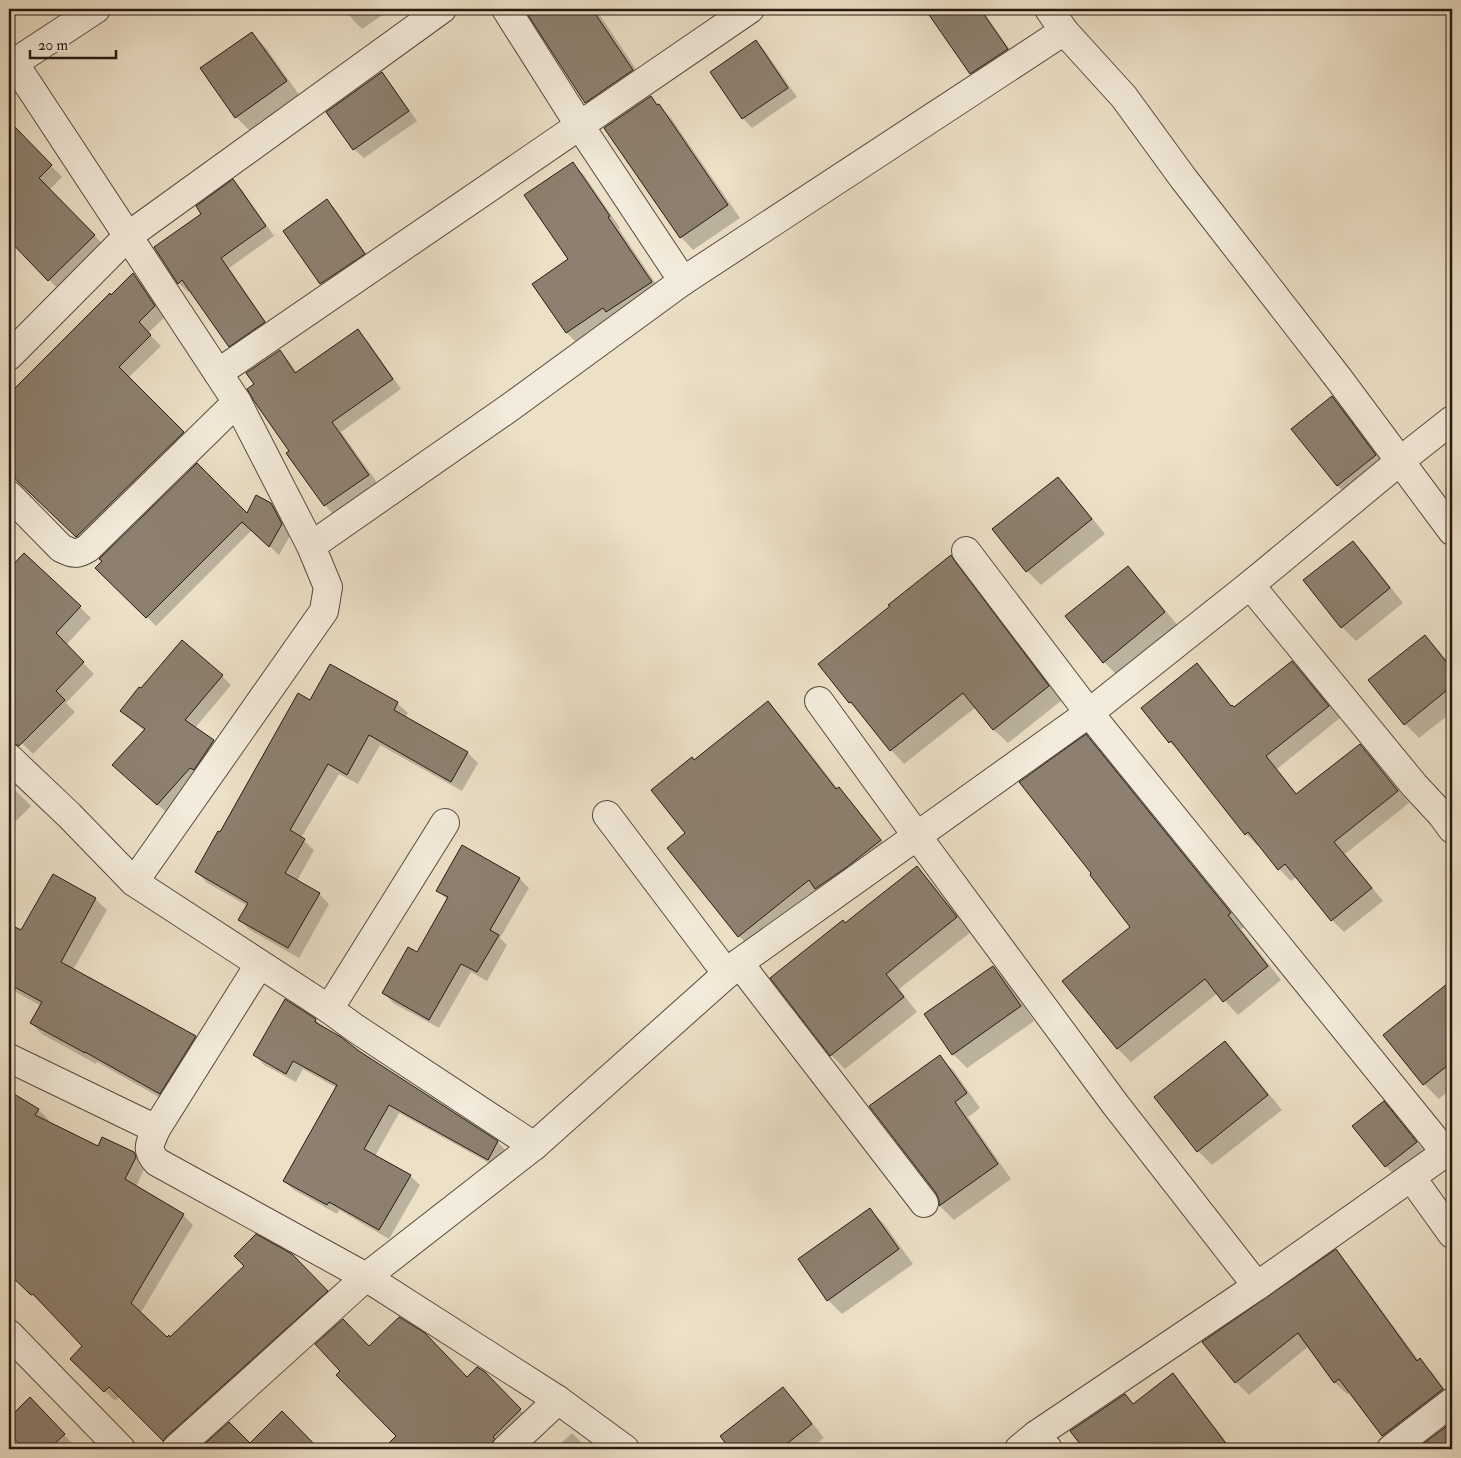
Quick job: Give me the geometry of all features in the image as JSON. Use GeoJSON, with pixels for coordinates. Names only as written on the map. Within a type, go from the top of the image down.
{"type":"FeatureCollection","features":[{"type":"Feature","properties":{"kind":"street"},"geometry":{"type":"LineString","coordinates":[[96,9],[12,66],[128,236],[237,402],[311,546],[328,587],[324,611],[134,882]]}},
{"type":"Feature","properties":{"kind":"street"},"geometry":{"type":"LineString","coordinates":[[9,356],[128,236],[442,9]]}},
{"type":"Feature","properties":{"kind":"street"},"geometry":{"type":"LineString","coordinates":[[506,9],[580,126],[683,281]]}},
{"type":"Feature","properties":{"kind":"street"},"geometry":{"type":"LineString","coordinates":[[218,373],[750,9]]}},
{"type":"Feature","properties":{"kind":"street"},"geometry":{"type":"LineString","coordinates":[[311,546],[509,408],[683,281],[1056,20],[1124,97],[1182,178],[1339,379],[1452,531]]}},
{"type":"Feature","properties":{"kind":"street"},"geometry":{"type":"LineString","coordinates":[[9,495],[61,548],[71,553],[80,552],[95,541],[237,402]]}},
{"type":"Feature","properties":{"kind":"street"},"geometry":{"type":"LineString","coordinates":[[176,1449],[366,1277],[534,1146],[733,969],[1088,713],[1250,585],[1452,420]]}},
{"type":"Feature","properties":{"kind":"street"},"geometry":{"type":"LineString","coordinates":[[966,551],[1088,713],[1449,1150],[1034,1445]]}},
{"type":"Feature","properties":{"kind":"street"},"geometry":{"type":"LineString","coordinates":[[1250,585],[1452,829]]}},
{"type":"Feature","properties":{"kind":"street"},"geometry":{"type":"LineString","coordinates":[[819,701],[916,836],[1115,1104],[1257,1286]]}},
{"type":"Feature","properties":{"kind":"street"},"geometry":{"type":"LineString","coordinates":[[9,758],[69,815],[134,882],[534,1146]]}},
{"type":"Feature","properties":{"kind":"street"},"geometry":{"type":"LineString","coordinates":[[607,816],[924,1203]]}},
{"type":"Feature","properties":{"kind":"street"},"geometry":{"type":"LineString","coordinates":[[329,1009],[445,823]]}},
{"type":"Feature","properties":{"kind":"street"},"geometry":{"type":"LineString","coordinates":[[259,965],[156,1130],[149,1147],[149,1154],[157,1162],[366,1277],[558,1400],[625,1449]]}},
{"type":"Feature","properties":{"kind":"street"},"geometry":{"type":"LineString","coordinates":[[9,1058],[156,1130]]}},
{"type":"Feature","properties":{"kind":"street"},"geometry":{"type":"LineString","coordinates":[[1412,1177],[1452,1234]]}},
{"type":"Feature","properties":{"kind":"street"},"geometry":{"type":"LineString","coordinates":[[9,1334],[121,1449]]}},
{"type":"Feature","properties":{"kind":"street"},"geometry":{"type":"LineString","coordinates":[[506,1449],[558,1400]]}},
{"type":"Feature","properties":{"kind":"street"},"geometry":{"type":"LineString","coordinates":[[1391,1449],[1452,1402]]}},
{"type":"Feature","properties":{"kind":"building"},"geometry":{"type":"Polygon","coordinates":[[[524,9],[592,9],[633,70],[585,103],[524,9]]]}},
{"type":"Feature","properties":{"kind":"building"},"geometry":{"type":"Polygon","coordinates":[[[925,9],[980,9],[1008,49],[970,74],[925,9]]]}},
{"type":"Feature","properties":{"kind":"building"},"geometry":{"type":"Polygon","coordinates":[[[252,32],[287,81],[235,118],[200,68],[252,32]]]}},
{"type":"Feature","properties":{"kind":"building"},"geometry":{"type":"Polygon","coordinates":[[[756,40],[788,88],[742,119],[710,72],[756,40]]]}},
{"type":"Feature","properties":{"kind":"building"},"geometry":{"type":"Polygon","coordinates":[[[382,72],[409,111],[353,150],[326,112],[382,72]]]}},
{"type":"Feature","properties":{"kind":"building"},"geometry":{"type":"Polygon","coordinates":[[[651,96],[657,105],[659,104],[728,205],[680,238],[604,128],[651,96]]]}},
{"type":"Feature","properties":{"kind":"building"},"geometry":{"type":"Polygon","coordinates":[[[9,121],[52,165],[39,178],[95,235],[48,281],[9,240],[9,121]]]}},
{"type":"Feature","properties":{"kind":"building"},"geometry":{"type":"Polygon","coordinates":[[[573,162],[652,282],[606,312],[603,308],[566,333],[532,284],[568,259],[524,195],[573,162]]]}},
{"type":"Feature","properties":{"kind":"building"},"geometry":{"type":"Polygon","coordinates":[[[233,179],[266,226],[221,258],[265,322],[229,347],[182,280],[178,284],[154,247],[201,214],[196,206],[233,179]]]}},
{"type":"Feature","properties":{"kind":"building"},"geometry":{"type":"Polygon","coordinates":[[[327,199],[365,254],[320,284],[283,231],[327,199]]]}},
{"type":"Feature","properties":{"kind":"building"},"geometry":{"type":"Polygon","coordinates":[[[133,273],[155,306],[139,322],[151,335],[119,367],[184,432],[76,537],[9,473],[9,394],[110,293],[111,295],[133,273]]]}},
{"type":"Feature","properties":{"kind":"building"},"geometry":{"type":"Polygon","coordinates":[[[358,329],[393,379],[332,422],[369,475],[324,506],[286,453],[289,451],[254,401],[247,389],[254,384],[246,373],[280,350],[295,373],[358,329]]]}},
{"type":"Feature","properties":{"kind":"building"},"geometry":{"type":"Polygon","coordinates":[[[1332,396],[1376,455],[1337,486],[1291,429],[1332,396]]]}},
{"type":"Feature","properties":{"kind":"building"},"geometry":{"type":"Polygon","coordinates":[[[197,463],[247,513],[256,495],[271,503],[282,524],[269,547],[242,522],[146,618],[95,568],[102,561],[99,559],[197,463]]]}},
{"type":"Feature","properties":{"kind":"building"},"geometry":{"type":"Polygon","coordinates":[[[1058,477],[1092,519],[1026,572],[992,529],[1058,477]]]}},
{"type":"Feature","properties":{"kind":"building"},"geometry":{"type":"Polygon","coordinates":[[[1353,541],[1390,588],[1341,628],[1303,580],[1353,541]]]}},
{"type":"Feature","properties":{"kind":"building"},"geometry":{"type":"Polygon","coordinates":[[[24,553],[81,606],[56,633],[84,662],[56,691],[65,700],[19,746],[9,743],[9,569],[24,553]]]}},
{"type":"Feature","properties":{"kind":"building"},"geometry":{"type":"Polygon","coordinates":[[[951,555],[1049,686],[993,730],[963,693],[890,751],[818,664],[951,555]]]}},
{"type":"Feature","properties":{"kind":"building"},"geometry":{"type":"Polygon","coordinates":[[[1128,566],[1165,612],[1103,663],[1065,616],[1128,566]]]}},
{"type":"Feature","properties":{"kind":"building"},"geometry":{"type":"Polygon","coordinates":[[[1425,635],[1452,669],[1452,686],[1404,725],[1368,680],[1425,635]]]}},
{"type":"Feature","properties":{"kind":"building"},"geometry":{"type":"Polygon","coordinates":[[[182,640],[223,675],[185,720],[214,740],[194,770],[190,768],[157,805],[112,765],[145,729],[120,711],[182,640]]]}},
{"type":"Feature","properties":{"kind":"building"},"geometry":{"type":"Polygon","coordinates":[[[1292,661],[1329,706],[1266,756],[1296,794],[1360,744],[1398,791],[1334,842],[1372,888],[1331,921],[1285,864],[1278,870],[1248,832],[1245,835],[1171,741],[1169,743],[1141,708],[1197,663],[1231,706],[1234,707],[1292,661]]]}},
{"type":"Feature","properties":{"kind":"building"},"geometry":{"type":"Polygon","coordinates":[[[330,664],[398,702],[394,710],[468,752],[451,782],[369,735],[347,775],[328,764],[290,830],[305,839],[285,873],[320,893],[288,948],[238,920],[248,903],[195,872],[218,831],[220,832],[298,693],[310,700],[330,664]]]}},
{"type":"Feature","properties":{"kind":"building"},"geometry":{"type":"Polygon","coordinates":[[[768,701],[836,789],[839,787],[881,840],[815,889],[809,880],[738,937],[667,848],[685,833],[651,790],[692,757],[694,760],[768,701]]]}},
{"type":"Feature","properties":{"kind":"building"},"geometry":{"type":"Polygon","coordinates":[[[1086,734],[1231,913],[1228,915],[1268,966],[1223,1002],[1205,979],[1117,1049],[1062,981],[1130,927],[1090,875],[1091,873],[1019,782],[1086,734]]]}},
{"type":"Feature","properties":{"kind":"building"},"geometry":{"type":"Polygon","coordinates":[[[462,845],[520,878],[490,930],[499,935],[477,972],[461,964],[429,1020],[382,993],[408,947],[417,952],[448,897],[436,891],[462,845]]]}},
{"type":"Feature","properties":{"kind":"building"},"geometry":{"type":"Polygon","coordinates":[[[917,866],[957,917],[886,974],[904,997],[830,1056],[770,978],[843,920],[845,923],[917,866]]]}},
{"type":"Feature","properties":{"kind":"building"},"geometry":{"type":"Polygon","coordinates":[[[53,874],[96,898],[61,962],[196,1036],[160,1094],[30,1023],[42,1002],[9,984],[9,924],[21,930],[53,874]]]}},
{"type":"Feature","properties":{"kind":"building"},"geometry":{"type":"Polygon","coordinates":[[[993,966],[1021,1006],[952,1055],[924,1014],[993,966]]]}},
{"type":"Feature","properties":{"kind":"building"},"geometry":{"type":"Polygon","coordinates":[[[1452,980],[1452,1062],[1423,1085],[1383,1035],[1452,980]]]}},
{"type":"Feature","properties":{"kind":"building"},"geometry":{"type":"Polygon","coordinates":[[[285,999],[316,1019],[315,1022],[341,1037],[359,1051],[498,1141],[488,1160],[389,1105],[364,1149],[411,1175],[379,1230],[329,1202],[327,1205],[283,1181],[337,1085],[293,1061],[286,1074],[253,1055],[285,999]]]}},
{"type":"Feature","properties":{"kind":"building"},"geometry":{"type":"Polygon","coordinates":[[[1225,1041],[1268,1095],[1197,1152],[1154,1097],[1225,1041]]]}},
{"type":"Feature","properties":{"kind":"building"},"geometry":{"type":"Polygon","coordinates":[[[940,1055],[967,1093],[955,1102],[998,1164],[939,1206],[936,1193],[869,1106],[940,1055]]]}},
{"type":"Feature","properties":{"kind":"building"},"geometry":{"type":"Polygon","coordinates":[[[9,1091],[39,1109],[35,1115],[98,1146],[102,1137],[134,1152],[136,1157],[125,1179],[184,1214],[131,1303],[167,1337],[169,1335],[170,1337],[244,1266],[234,1256],[256,1234],[292,1254],[328,1291],[163,1441],[109,1387],[104,1392],[70,1359],[82,1346],[33,1294],[31,1295],[9,1274],[9,1091]]]}},
{"type":"Feature","properties":{"kind":"building"},"geometry":{"type":"Polygon","coordinates":[[[1384,1101],[1417,1142],[1385,1167],[1352,1126],[1384,1101]]]}},
{"type":"Feature","properties":{"kind":"building"},"geometry":{"type":"Polygon","coordinates":[[[870,1208],[899,1249],[827,1301],[798,1259],[870,1208]]]}},
{"type":"Feature","properties":{"kind":"building"},"geometry":{"type":"Polygon","coordinates":[[[1336,1249],[1417,1361],[1420,1358],[1443,1389],[1382,1436],[1339,1379],[1334,1383],[1298,1333],[1235,1383],[1202,1342],[1336,1249]]]}},
{"type":"Feature","properties":{"kind":"building"},"geometry":{"type":"Polygon","coordinates":[[[399,1317],[425,1333],[467,1377],[477,1367],[485,1372],[521,1409],[493,1437],[495,1439],[491,1444],[491,1449],[383,1449],[396,1436],[336,1375],[340,1371],[315,1344],[343,1319],[369,1346],[399,1317]]]}},
{"type":"Feature","properties":{"kind":"building"},"geometry":{"type":"Polygon","coordinates":[[[1173,1373],[1230,1449],[1084,1449],[1070,1431],[1125,1394],[1133,1404],[1173,1373]]]}},
{"type":"Feature","properties":{"kind":"building"},"geometry":{"type":"Polygon","coordinates":[[[783,1387],[812,1424],[780,1449],[730,1449],[720,1436],[783,1387]]]}},
{"type":"Feature","properties":{"kind":"building"},"geometry":{"type":"Polygon","coordinates":[[[30,1397],[65,1434],[49,1449],[24,1449],[9,1433],[9,1418],[30,1397]]]}},
{"type":"Feature","properties":{"kind":"building"},"geometry":{"type":"Polygon","coordinates":[[[282,1411],[319,1449],[199,1449],[229,1422],[250,1443],[282,1411]]]}},
{"type":"Feature","properties":{"kind":"building"},"geometry":{"type":"Polygon","coordinates":[[[1452,1422],[1452,1449],[1427,1449],[1423,1444],[1452,1422]]]}}]}
